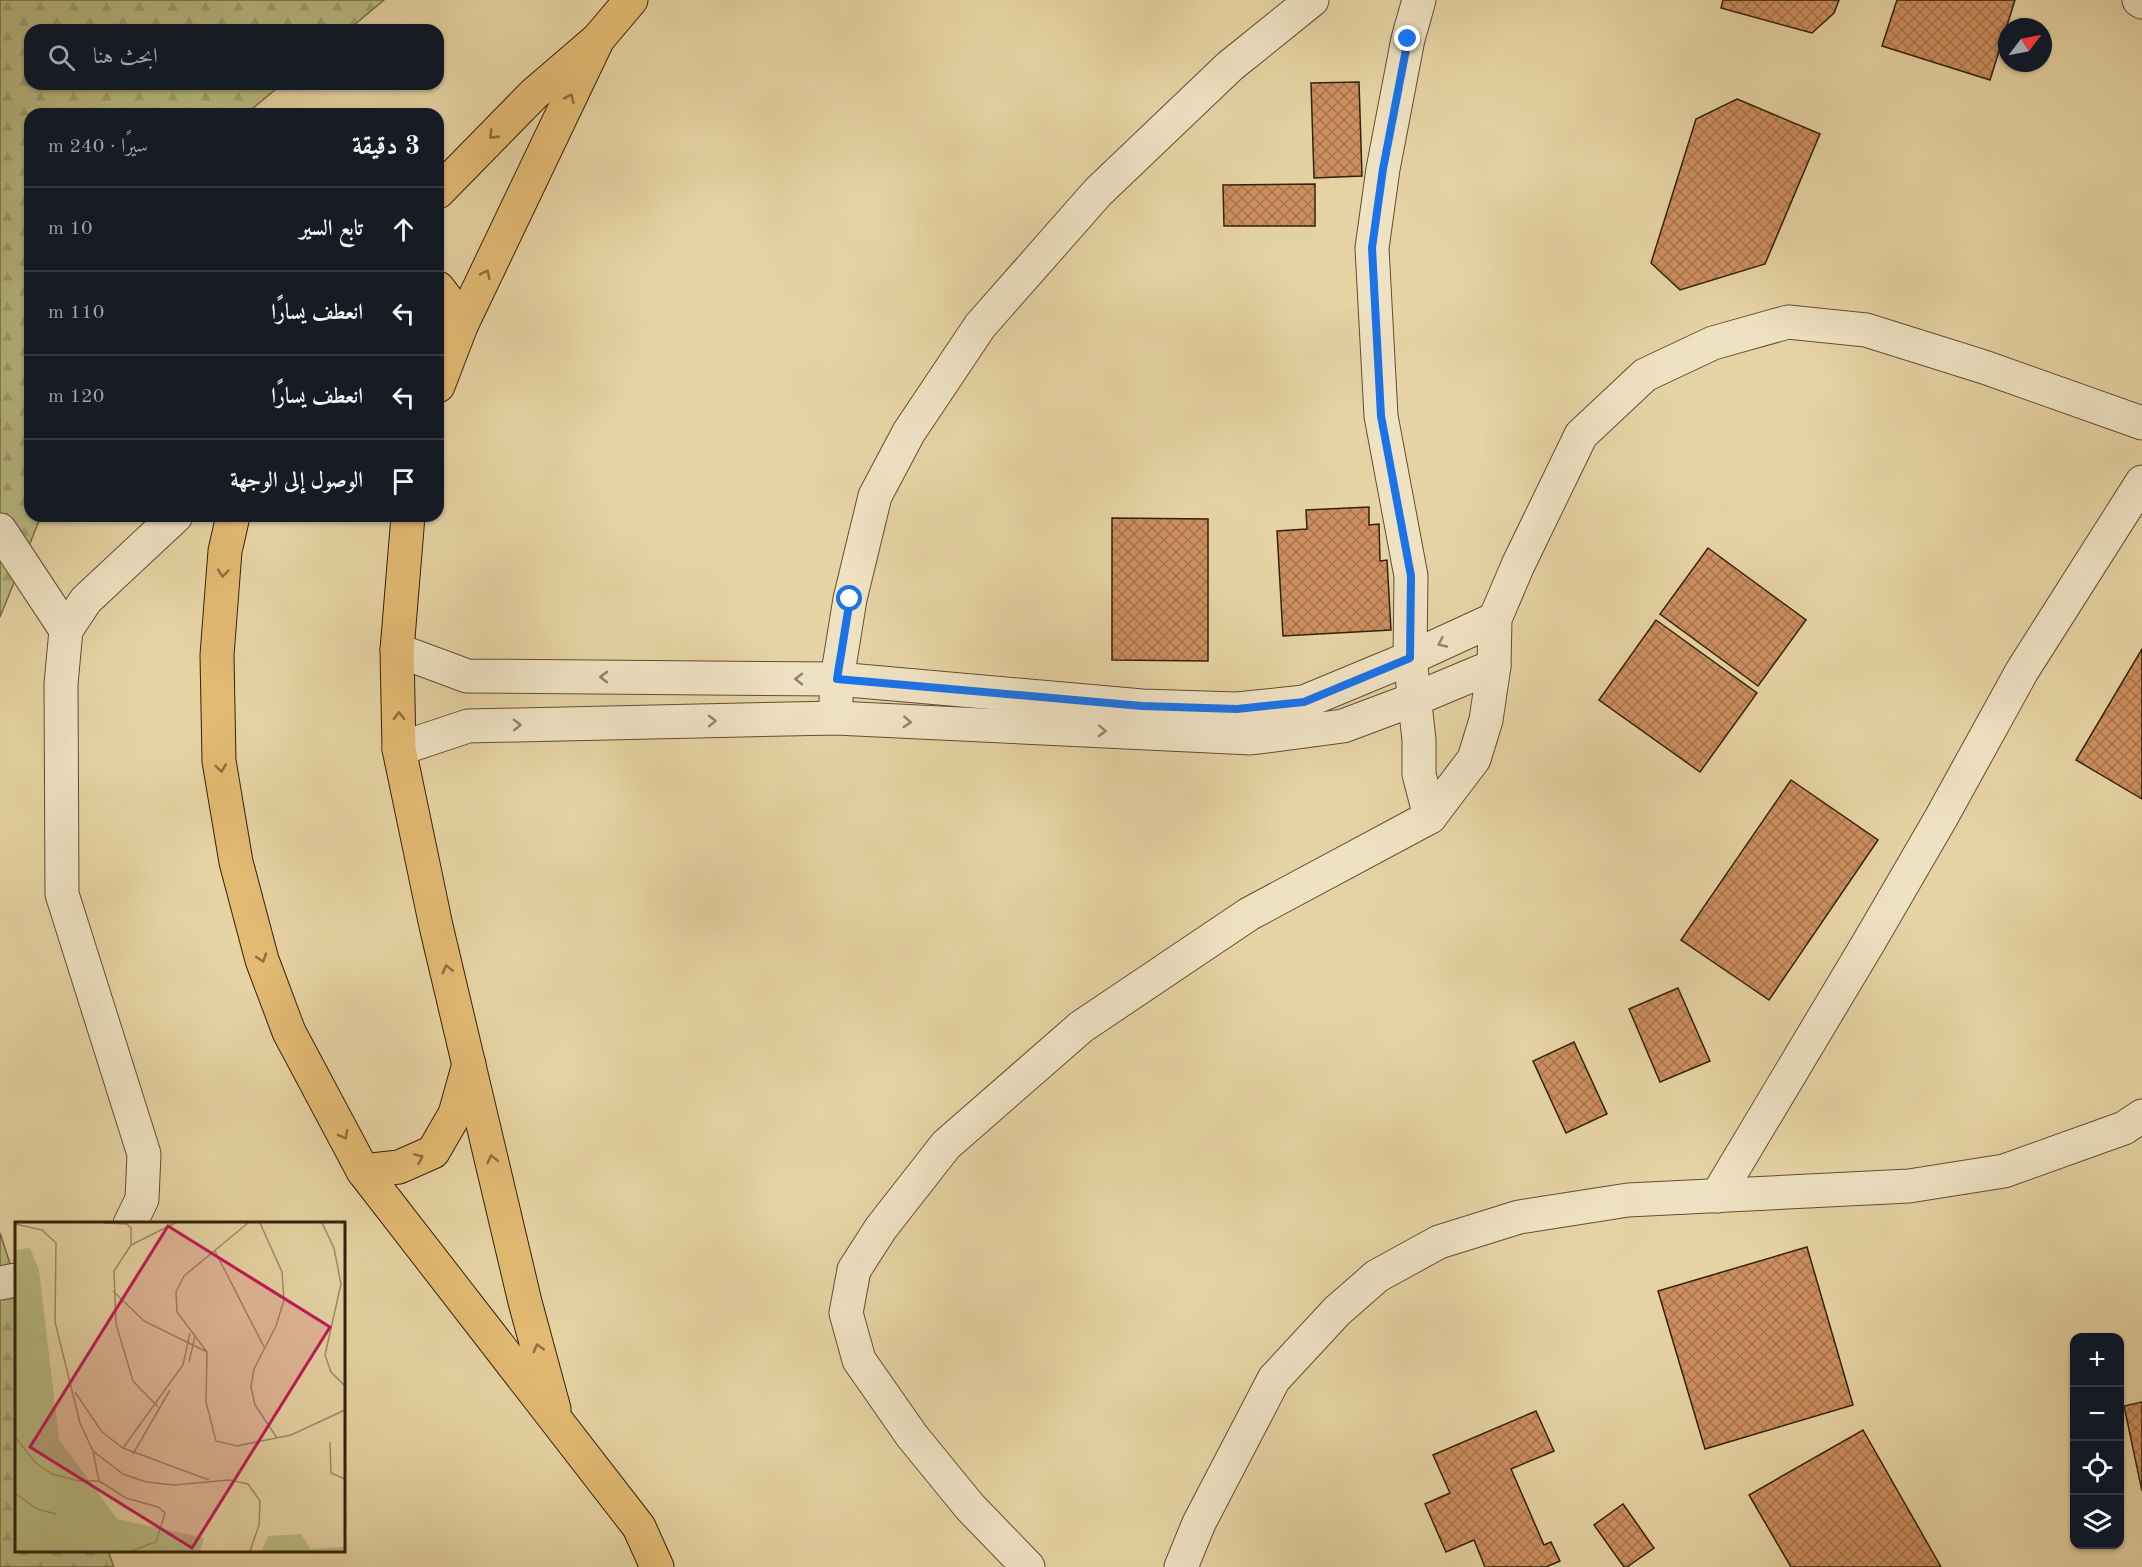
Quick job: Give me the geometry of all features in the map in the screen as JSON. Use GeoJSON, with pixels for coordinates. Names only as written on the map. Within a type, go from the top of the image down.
{"type":"FeatureCollection","features":[{"type":"Feature","properties":{"kind":"highway"},"geometry":{"type":"LineString","coordinates":[[444,186],[534,94],[598,39],[631,0]]}},
{"type":"Feature","properties":{"kind":"highway"},"geometry":{"type":"LineString","coordinates":[[444,370],[461,326],[598,39]]}},
{"type":"Feature","properties":{"kind":"highway"},"geometry":{"type":"LineString","coordinates":[[444,296],[461,326]]}},
{"type":"Feature","properties":{"kind":"highway"},"geometry":{"type":"LineString","coordinates":[[232,522],[225,550],[217,655],[219,761],[236,862],[262,960],[289,1032],[363,1171],[639,1527],[657,1567]]}},
{"type":"Feature","properties":{"kind":"highway"},"geometry":{"type":"LineString","coordinates":[[408,522],[397,650],[399,749],[436,926],[525,1302],[558,1425]]}},
{"type":"Feature","properties":{"kind":"highway"},"geometry":{"type":"LineString","coordinates":[[363,1171],[399,1167],[433,1152],[455,1114],[469,1062]]}},
{"type":"Feature","properties":{"kind":"street"},"geometry":{"type":"LineString","coordinates":[[836,718],[837,679],[850,599],[875,496],[909,432],[980,326],[1098,192],[1230,66],[1312,0]]}},
{"type":"Feature","properties":{"kind":"street"},"geometry":{"type":"LineString","coordinates":[[1419,0],[1408,39],[1383,169],[1372,248],[1381,416],[1411,576],[1410,658],[1415,699],[1419,774],[1430,818]]}},
{"type":"Feature","properties":{"kind":"street"},"geometry":{"type":"LineString","coordinates":[[1028,1567],[970,1507],[919,1445],[859,1360],[846,1313],[854,1270],[881,1228],[946,1145],[1082,1027],[1249,914],[1430,818],[1474,759],[1486,720],[1494,666],[1495,619],[1518,565],[1581,435],[1645,375],[1713,343],[1788,322],[1866,330],[1984,367],[2142,423]]}},
{"type":"Feature","properties":{"kind":"street"},"geometry":{"type":"LineString","coordinates":[[1717,1196],[1905,880],[2022,671],[2142,482]]}},
{"type":"Feature","properties":{"kind":"street"},"geometry":{"type":"LineString","coordinates":[[131,1222],[142,1199],[144,1154],[62,894],[61,684],[66,630],[86,600],[170,522]]}},
{"type":"Feature","properties":{"kind":"street"},"geometry":{"type":"LineString","coordinates":[[0,530],[66,630]]}},
{"type":"Feature","properties":{"kind":"street"},"geometry":{"type":"LineString","coordinates":[[399,749],[468,726],[836,718],[1141,720],[1304,702],[1410,658],[1495,619]]}},
{"type":"Feature","properties":{"kind":"street"},"geometry":{"type":"LineString","coordinates":[[397,650],[467,676],[837,679],[1141,720],[1251,738],[1343,726],[1494,666]]}},
{"type":"Feature","properties":{"kind":"street"},"geometry":{"type":"LineString","coordinates":[[467,676],[468,726]]}},
{"type":"Feature","properties":{"kind":"street"},"geometry":{"type":"LineString","coordinates":[[1181,1567],[1199,1523],[1274,1379],[1337,1311],[1377,1276],[1439,1242],[1519,1217],[1628,1200],[1909,1186],[2004,1171],[2124,1128],[2142,1116]]}},
{"type":"Feature","properties":{"kind":"street"},"geometry":{"type":"LineString","coordinates":[[0,1283],[15,1280]]}},
{"type":"Feature","properties":{"kind":"green space"},"geometry":{"type":"Polygon","coordinates":[[[0,0],[384,0],[355,24],[24,24],[24,90],[275,90],[253,108],[24,108],[24,522],[39,522],[0,617],[0,0]]]}},
{"type":"Feature","properties":{"kind":"green space"},"geometry":{"type":"Polygon","coordinates":[[[0,1233],[15,1279],[15,1552],[108,1552],[114,1567],[0,1567],[0,1233]]]}},
{"type":"Feature","properties":{"kind":"building"},"geometry":{"type":"Polygon","coordinates":[[[1723,0],[1839,0],[1834,13],[1812,33],[1721,8],[1723,0]]]}},
{"type":"Feature","properties":{"kind":"building"},"geometry":{"type":"Polygon","coordinates":[[[1897,0],[2015,0],[2009,18],[1998,18],[1998,54],[1990,80],[1882,46],[1897,0]]]}},
{"type":"Feature","properties":{"kind":"building"},"geometry":{"type":"Polygon","coordinates":[[[1359,82],[1362,176],[1314,178],[1311,83],[1359,82]]]}},
{"type":"Feature","properties":{"kind":"building"},"geometry":{"type":"Polygon","coordinates":[[[1737,99],[1820,134],[1765,264],[1680,290],[1651,263],[1696,119],[1737,99]]]}},
{"type":"Feature","properties":{"kind":"building"},"geometry":{"type":"Polygon","coordinates":[[[1315,184],[1315,226],[1224,226],[1223,185],[1315,184]]]}},
{"type":"Feature","properties":{"kind":"building"},"geometry":{"type":"Polygon","coordinates":[[[1369,507],[1369,525],[1379,524],[1380,561],[1387,560],[1391,630],[1283,636],[1277,531],[1307,529],[1306,510],[1369,507]]]}},
{"type":"Feature","properties":{"kind":"building"},"geometry":{"type":"Polygon","coordinates":[[[1112,518],[1208,519],[1208,661],[1112,660],[1112,518]]]}},
{"type":"Feature","properties":{"kind":"building"},"geometry":{"type":"Polygon","coordinates":[[[1708,548],[1806,620],[1758,686],[1660,614],[1708,548]]]}},
{"type":"Feature","properties":{"kind":"building"},"geometry":{"type":"Polygon","coordinates":[[[1656,620],[1757,693],[1700,772],[1599,700],[1656,620]]]}},
{"type":"Feature","properties":{"kind":"building"},"geometry":{"type":"Polygon","coordinates":[[[2142,649],[2142,799],[2076,760],[2142,649]]]}},
{"type":"Feature","properties":{"kind":"building"},"geometry":{"type":"Polygon","coordinates":[[[1791,780],[1878,840],[1769,1000],[1681,940],[1791,780]]]}},
{"type":"Feature","properties":{"kind":"building"},"geometry":{"type":"Polygon","coordinates":[[[1678,988],[1710,1061],[1660,1082],[1629,1009],[1678,988]]]}},
{"type":"Feature","properties":{"kind":"building"},"geometry":{"type":"Polygon","coordinates":[[[1574,1042],[1607,1114],[1566,1133],[1533,1061],[1574,1042]]]}},
{"type":"Feature","properties":{"kind":"building"},"geometry":{"type":"Polygon","coordinates":[[[1807,1247],[1853,1405],[1705,1449],[1658,1291],[1807,1247]]]}},
{"type":"Feature","properties":{"kind":"building"},"geometry":{"type":"Polygon","coordinates":[[[2142,1402],[2142,1491],[2124,1406],[2142,1402]]]}},
{"type":"Feature","properties":{"kind":"building"},"geometry":{"type":"Polygon","coordinates":[[[1536,1411],[1554,1451],[1511,1469],[1544,1545],[1551,1542],[1560,1561],[1546,1567],[1485,1567],[1474,1540],[1446,1552],[1425,1504],[1450,1493],[1433,1455],[1536,1411]]]}},
{"type":"Feature","properties":{"kind":"building"},"geometry":{"type":"Polygon","coordinates":[[[1863,1430],[1941,1567],[1791,1567],[1749,1495],[1863,1430]]]}},
{"type":"Feature","properties":{"kind":"building"},"geometry":{"type":"Polygon","coordinates":[[[1623,1504],[1654,1548],[1627,1567],[1624,1567],[1594,1525],[1623,1504]]]}},
{"type":"Feature","properties":{"kind":"route"},"geometry":{"type":"LineString","coordinates":[[850,599],[837,679],[1142,706],[1237,709],[1304,702],[1410,658],[1411,576],[1381,416],[1372,248],[1383,169],[1408,39]]}}]}
